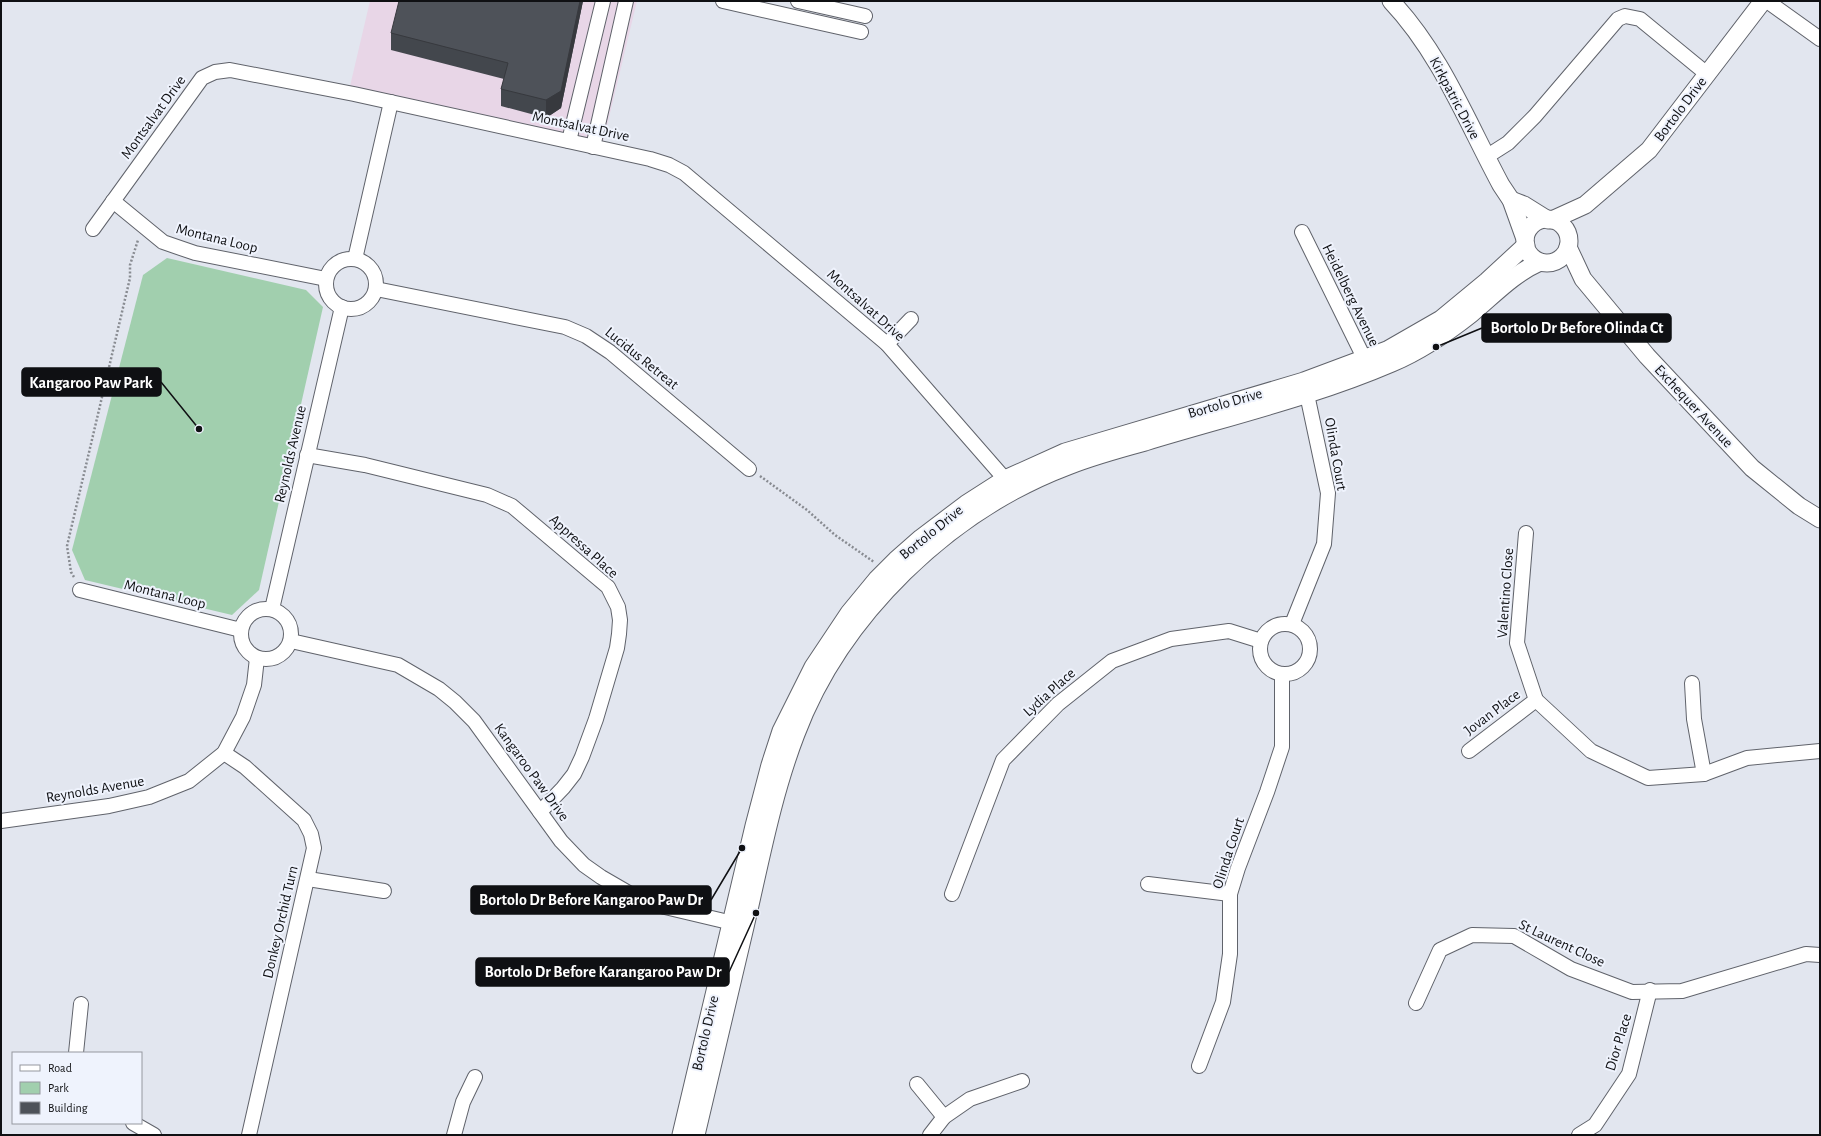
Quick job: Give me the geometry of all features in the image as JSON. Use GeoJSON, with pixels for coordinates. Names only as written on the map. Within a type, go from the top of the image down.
{"type":"FeatureCollection","features":[{"type":"Feature","properties":{"kind":"street"},"geometry":{"type":"LineString","coordinates":[[569,141],[603,1]]}},
{"type":"Feature","properties":{"kind":"street"},"geometry":{"type":"LineString","coordinates":[[593,147],[626,1]]}},
{"type":"Feature","properties":{"kind":"street"},"geometry":{"type":"LineString","coordinates":[[722,1],[861,32]]}},
{"type":"Feature","properties":{"kind":"street"},"geometry":{"type":"LineString","coordinates":[[798,1],[832,5],[865,16]]}},
{"type":"Feature","properties":{"kind":"street","name":"Kirkpatric Drive"},"geometry":{"type":"LineString","coordinates":[[1391,1],[1413,26],[1445,75],[1486,157],[1511,200],[1525,242]]}},
{"type":"Feature","properties":{"kind":"street","name":"Bortolo Drive"},"geometry":{"type":"LineString","coordinates":[[1550,220],[1585,204],[1648,150],[1763,1]]}},
{"type":"Feature","properties":{"kind":"street"},"geometry":{"type":"LineString","coordinates":[[1767,1],[1820,39]]}},
{"type":"Feature","properties":{"kind":"street"},"geometry":{"type":"LineString","coordinates":[[826,24],[832,5]]}},
{"type":"Feature","properties":{"kind":"street"},"geometry":{"type":"LineString","coordinates":[[1486,157],[1508,143],[1535,116],[1618,19],[1625,16],[1640,19],[1707,74]]}},
{"type":"Feature","properties":{"kind":"street","name":"Montsalvat Drive"},"geometry":{"type":"LineString","coordinates":[[93,229],[202,78],[215,72],[230,70],[391,102],[650,159],[669,165],[684,173],[887,344],[1009,484]]}},
{"type":"Feature","properties":{"kind":"street"},"geometry":{"type":"LineString","coordinates":[[355,259],[391,102]]}},
{"type":"Feature","properties":{"kind":"street"},"geometry":{"type":"LineString","coordinates":[[1511,200],[1524,205],[1564,227],[1568,243],[1562,257],[1546,262],[1530,255],[1525,242],[1530,227],[1541,220],[1550,220]]}},
{"type":"Feature","properties":{"kind":"street","name":"Montana Loop"},"geometry":{"type":"LineString","coordinates":[[113,201],[163,242],[195,254],[326,279]]}},
{"type":"Feature","properties":{"kind":"street","name":"Bortolo Drive"},"geometry":{"type":"LineString","coordinates":[[1568,243],[1585,204]]}},
{"type":"Feature","properties":{"kind":"street","name":"Heidelberg Avenue"},"geometry":{"type":"LineString","coordinates":[[1302,232],[1367,365]]}},
{"type":"Feature","properties":{"kind":"street","name":"Bortolo Drive"},"geometry":{"type":"LineString","coordinates":[[1367,365],[1387,350],[1441,319],[1487,281],[1525,242]]}},
{"type":"Feature","properties":{"kind":"street","name":"Exchequer Avenue"},"geometry":{"type":"LineString","coordinates":[[1568,243],[1583,279],[1647,356],[1752,468],[1799,506],[1820,519]]}},
{"type":"Feature","properties":{"kind":"street"},"geometry":{"type":"LineString","coordinates":[[355,259],[369,266],[374,273],[376,289],[373,297],[367,304],[359,308],[351,309],[342,307],[335,303],[329,296],[326,288],[326,279],[333,266],[340,261],[355,259]]}},
{"type":"Feature","properties":{"kind":"street","name":"Bortolo Drive"},"geometry":{"type":"LineString","coordinates":[[681,1135],[738,924],[782,772],[805,712],[840,650],[859,622],[887,590],[930,549],[975,515],[1009,484],[1068,466],[1306,387],[1367,365],[1396,362],[1450,330],[1518,273],[1546,262]]}},
{"type":"Feature","properties":{"kind":"street","name":"Exchequer Avenue"},"geometry":{"type":"LineString","coordinates":[[1546,262],[1583,279]]}},
{"type":"Feature","properties":{"kind":"street","name":"Lucidus Retreat"},"geometry":{"type":"LineString","coordinates":[[376,289],[565,328],[586,336],[610,352],[749,470]]}},
{"type":"Feature","properties":{"kind":"street","name":"Reynolds Avenue"},"geometry":{"type":"LineString","coordinates":[[272,609],[342,307]]}},
{"type":"Feature","properties":{"kind":"street"},"geometry":{"type":"LineString","coordinates":[[887,344],[911,319]]}},
{"type":"Feature","properties":{"kind":"street","name":"Olinda Court"},"geometry":{"type":"LineString","coordinates":[[1292,624],[1324,544],[1328,493],[1306,387]]}},
{"type":"Feature","properties":{"kind":"street","name":"Appressa Place"},"geometry":{"type":"LineString","coordinates":[[307,455],[365,465],[487,495],[506,503],[512,506],[608,588],[618,607],[620,620],[619,634],[617,648],[598,712],[582,757],[574,774],[540,812]]}},
{"type":"Feature","properties":{"kind":"street","name":"Valentino Close"},"geometry":{"type":"LineString","coordinates":[[1526,533],[1517,643],[1536,700],[1591,751],[1648,778],[1704,774],[1747,758],[1820,750]]}},
{"type":"Feature","properties":{"kind":"street","name":"Montana Loop"},"geometry":{"type":"LineString","coordinates":[[80,590],[241,630]]}},
{"type":"Feature","properties":{"kind":"street"},"geometry":{"type":"LineString","coordinates":[[272,609],[282,613],[288,620],[291,627],[291,640],[289,646],[280,655],[269,659],[257,658],[248,652],[242,644],[240,633],[241,630],[245,618],[257,610],[272,609]]}},
{"type":"Feature","properties":{"kind":"street"},"geometry":{"type":"LineString","coordinates":[[1277,624],[1292,624],[1307,635],[1311,648],[1308,660],[1300,669],[1288,674],[1277,672],[1267,667],[1262,658],[1260,648],[1261,641],[1265,633],[1277,624]]}},
{"type":"Feature","properties":{"kind":"street","name":"Lydia Place"},"geometry":{"type":"LineString","coordinates":[[952,894],[1003,760],[1058,704],[1112,661],[1171,639],[1229,631],[1261,641]]}},
{"type":"Feature","properties":{"kind":"street","name":"Kangaroo Paw Drive"},"geometry":{"type":"LineString","coordinates":[[291,640],[398,665],[439,689],[474,720],[561,841],[584,865],[622,890],[639,899],[664,907],[738,924]]}},
{"type":"Feature","properties":{"kind":"street","name":"Reynolds Avenue"},"geometry":{"type":"LineString","coordinates":[[1,821],[110,806],[149,797],[189,781],[224,753],[243,717],[254,685],[257,658]]}},
{"type":"Feature","properties":{"kind":"street","name":"Olinda Court"},"geometry":{"type":"LineString","coordinates":[[1199,1066],[1222,1002],[1230,954],[1230,894],[1282,747],[1282,674]]}},
{"type":"Feature","properties":{"kind":"street"},"geometry":{"type":"LineString","coordinates":[[1692,684],[1694,719],[1704,774]]}},
{"type":"Feature","properties":{"kind":"street","name":"Jovan Place"},"geometry":{"type":"LineString","coordinates":[[1469,751],[1536,700]]}},
{"type":"Feature","properties":{"kind":"street","name":"Donkey Orchid Turn"},"geometry":{"type":"LineString","coordinates":[[224,753],[245,767],[304,820],[311,834],[314,848],[250,1135]]}},
{"type":"Feature","properties":{"kind":"street"},"geometry":{"type":"LineString","coordinates":[[308,879],[384,891]]}},
{"type":"Feature","properties":{"kind":"street"},"geometry":{"type":"LineString","coordinates":[[1148,884],[1230,894]]}},
{"type":"Feature","properties":{"kind":"street","name":"Bortolo Drive"},"geometry":{"type":"LineString","coordinates":[[696,1135],[738,924]]}},
{"type":"Feature","properties":{"kind":"street","name":"St Laurent Close"},"geometry":{"type":"LineString","coordinates":[[1416,1003],[1440,950],[1472,935],[1514,936],[1571,969],[1632,992],[1650,990],[1682,991],[1806,954],[1820,955]]}},
{"type":"Feature","properties":{"kind":"street","name":"Dior Place"},"geometry":{"type":"LineString","coordinates":[[1579,1135],[1595,1125],[1629,1074],[1650,990]]}},
{"type":"Feature","properties":{"kind":"street"},"geometry":{"type":"LineString","coordinates":[[76,1052],[81,1004]]}},
{"type":"Feature","properties":{"kind":"street"},"geometry":{"type":"LineString","coordinates":[[454,1135],[463,1102],[475,1077]]}},
{"type":"Feature","properties":{"kind":"street"},"geometry":{"type":"LineString","coordinates":[[930,1135],[944,1117],[970,1099],[1022,1081]]}},
{"type":"Feature","properties":{"kind":"street"},"geometry":{"type":"LineString","coordinates":[[916,1084],[944,1117]]}},
{"type":"Feature","properties":{"kind":"street"},"geometry":{"type":"LineString","coordinates":[[135,1124],[154,1135]]}},
{"type":"Feature","properties":{"kind":"path"},"geometry":{"type":"LineString","coordinates":[[80,590],[71,572],[67,546],[130,278],[130,265],[143,226]]}},
{"type":"Feature","properties":{"kind":"path"},"geometry":{"type":"LineString","coordinates":[[749,470],[770,481],[807,510],[835,535],[867,556],[877,565]]}},
{"type":"Feature","properties":{"kind":"shaded area"},"geometry":{"type":"Polygon","coordinates":[[[370,1],[637,1],[600,155],[347,99],[370,1]]]}},
{"type":"Feature","properties":{"kind":"green space"},"geometry":{"type":"Polygon","coordinates":[[[167,258],[306,290],[323,307],[259,590],[232,615],[85,580],[72,550],[143,275],[167,258]]]}},
{"type":"Feature","properties":{"kind":"building"},"geometry":{"type":"Polygon","coordinates":[[[399,1],[580,1],[561,91],[546,100],[501,89],[508,63],[391,33],[399,1]]]}},
{"type":"Feature","properties":{"kind":"place","name":"Bortolo Dr Before Olinda Ct"},"geometry":{"type":"Point","coordinates":[1436,347]}},
{"type":"Feature","properties":{"kind":"place","name":"Kangaroo Paw Park"},"geometry":{"type":"Point","coordinates":[199,429]}},
{"type":"Feature","properties":{"kind":"place","name":"Bortolo Dr Before Kangaroo Paw Dr"},"geometry":{"type":"Point","coordinates":[742,848]}},
{"type":"Feature","properties":{"kind":"place","name":"Bortolo Dr Before Karangaroo Paw Dr"},"geometry":{"type":"Point","coordinates":[756,913]}}]}
